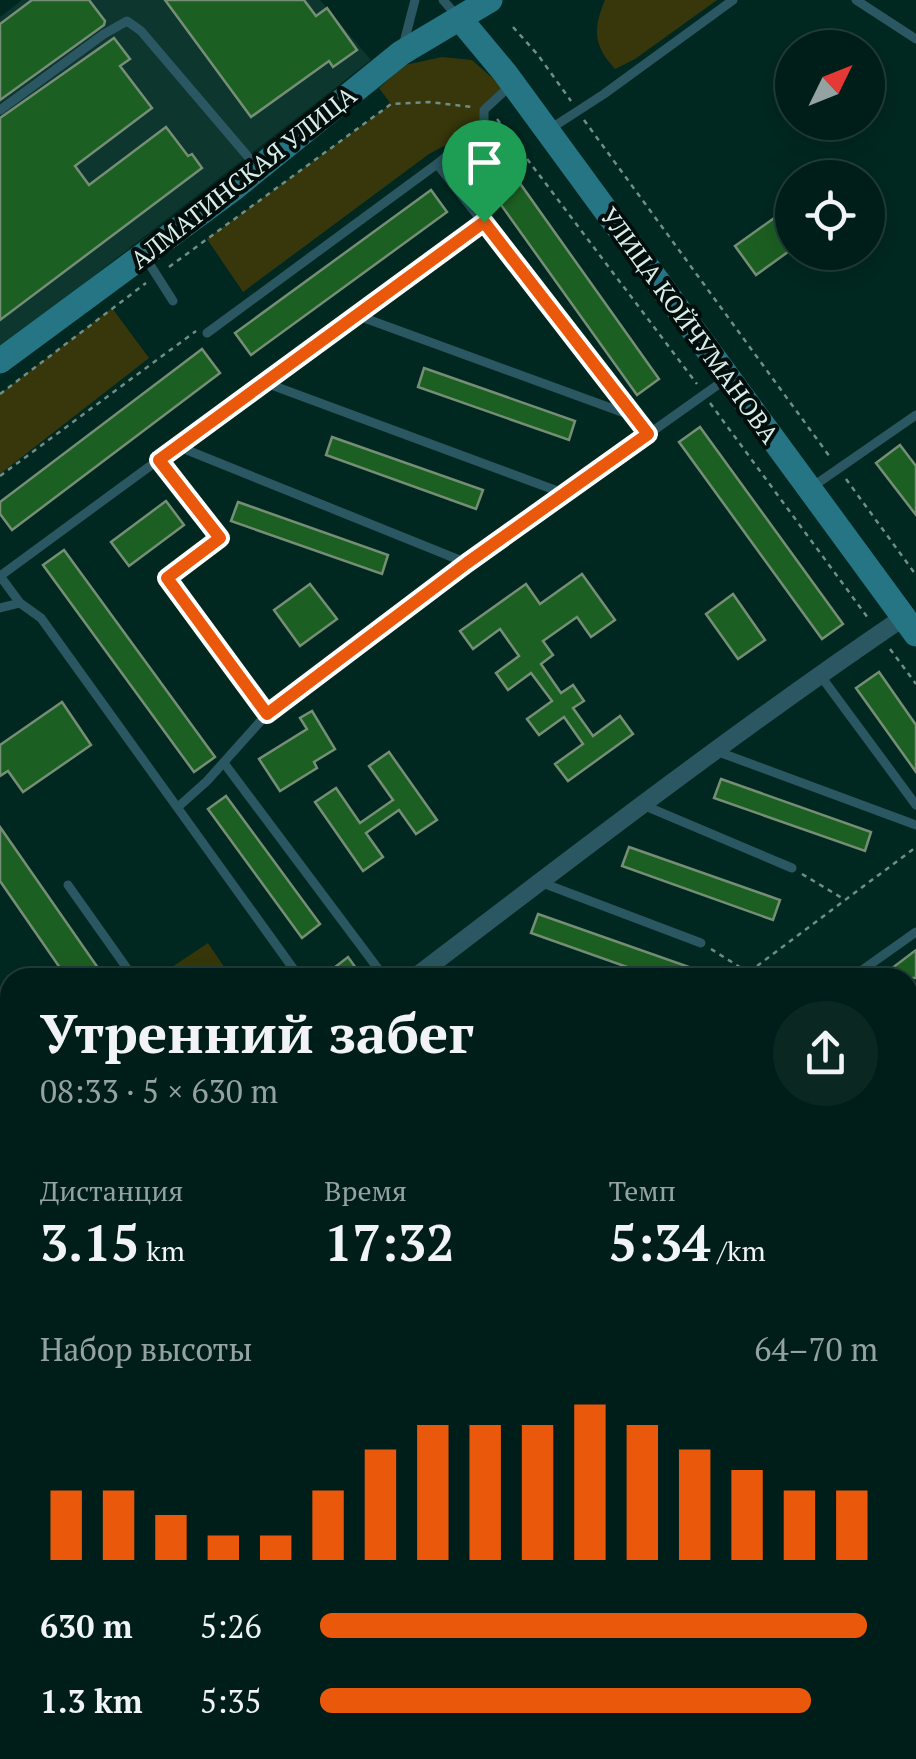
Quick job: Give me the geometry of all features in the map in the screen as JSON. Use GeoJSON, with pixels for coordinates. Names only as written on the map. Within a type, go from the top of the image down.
{"type":"FeatureCollection","features":[{"type":"Feature","properties":{"kind":"street","name":"АЛМАТИНСКАЯ УЛИЦА"},"geometry":{"type":"LineString","coordinates":[[0,361],[150,265],[258,168],[452,10],[490,0]]}},
{"type":"Feature","properties":{"kind":"street","name":"УЛИЦА КОЙЧУМАНОВА"},"geometry":{"type":"LineString","coordinates":[[452,10],[513,83],[910,626]]}},
{"type":"Feature","properties":{"kind":"street"},"geometry":{"type":"LineString","coordinates":[[432,968],[642,805],[820,675],[879,634],[910,626]]}},
{"type":"Feature","properties":{"kind":"lane"},"geometry":{"type":"LineString","coordinates":[[401,53],[416,0]]}},
{"type":"Feature","properties":{"kind":"lane"},"geometry":{"type":"LineString","coordinates":[[548,131],[733,0]]}},
{"type":"Feature","properties":{"kind":"lane"},"geometry":{"type":"LineString","coordinates":[[856,0],[916,40]]}},
{"type":"Feature","properties":{"kind":"lane"},"geometry":{"type":"LineString","coordinates":[[0,110],[127,21],[141,31],[258,168]]}},
{"type":"Feature","properties":{"kind":"lane"},"geometry":{"type":"LineString","coordinates":[[207,333],[437,164],[484,124],[484,110],[513,83]]}},
{"type":"Feature","properties":{"kind":"lane"},"geometry":{"type":"LineString","coordinates":[[437,164],[648,434]]}},
{"type":"Feature","properties":{"kind":"lane"},"geometry":{"type":"LineString","coordinates":[[293,968],[41,618],[20,603],[0,576],[484,222]]}},
{"type":"Feature","properties":{"kind":"lane"},"geometry":{"type":"LineString","coordinates":[[150,265],[173,301]]}},
{"type":"Feature","properties":{"kind":"lane"},"geometry":{"type":"LineString","coordinates":[[356,315],[632,416]]}},
{"type":"Feature","properties":{"kind":"lane"},"geometry":{"type":"LineString","coordinates":[[178,807],[267,714],[563,493],[729,378]]}},
{"type":"Feature","properties":{"kind":"lane"},"geometry":{"type":"LineString","coordinates":[[266,383],[563,493]]}},
{"type":"Feature","properties":{"kind":"lane"},"geometry":{"type":"LineString","coordinates":[[810,489],[916,415]]}},
{"type":"Feature","properties":{"kind":"lane"},"geometry":{"type":"LineString","coordinates":[[177,446],[467,563]]}},
{"type":"Feature","properties":{"kind":"lane"},"geometry":{"type":"LineString","coordinates":[[159,460],[220,538],[167,578],[267,714]]}},
{"type":"Feature","properties":{"kind":"lane"},"geometry":{"type":"LineString","coordinates":[[0,608],[20,603]]}},
{"type":"Feature","properties":{"kind":"lane"},"geometry":{"type":"LineString","coordinates":[[820,675],[916,805]]}},
{"type":"Feature","properties":{"kind":"lane"},"geometry":{"type":"LineString","coordinates":[[716,751],[916,824]]}},
{"type":"Feature","properties":{"kind":"lane"},"geometry":{"type":"LineString","coordinates":[[224,763],[378,968]]}},
{"type":"Feature","properties":{"kind":"lane"},"geometry":{"type":"LineString","coordinates":[[642,805],[792,868]]}},
{"type":"Feature","properties":{"kind":"lane"},"geometry":{"type":"LineString","coordinates":[[540,882],[701,943]]}},
{"type":"Feature","properties":{"kind":"lane"},"geometry":{"type":"LineString","coordinates":[[68,886],[126,968]]}},
{"type":"Feature","properties":{"kind":"lane"},"geometry":{"type":"LineString","coordinates":[[865,968],[916,932]]}},
{"type":"Feature","properties":{"kind":"path"},"geometry":{"type":"LineString","coordinates":[[512,27],[538,55],[916,575]]}},
{"type":"Feature","properties":{"kind":"path"},"geometry":{"type":"LineString","coordinates":[[0,394],[150,265],[391,104],[429,102],[484,110],[525,154],[916,684]]}},
{"type":"Feature","properties":{"kind":"path"},"geometry":{"type":"LineString","coordinates":[[753,968],[916,846]]}},
{"type":"Feature","properties":{"kind":"path"},"geometry":{"type":"LineString","coordinates":[[792,868],[844,899]]}},
{"type":"Feature","properties":{"kind":"path"},"geometry":{"type":"LineString","coordinates":[[701,943],[742,968]]}},
{"type":"Feature","properties":{"kind":"shaded area"},"geometry":{"type":"Polygon","coordinates":[[[22,0],[320,0],[371,60],[0,349],[0,17],[22,0]]]}},
{"type":"Feature","properties":{"kind":"shaded area"},"geometry":{"type":"Polygon","coordinates":[[[605,0],[717,0],[615,69],[602,52],[597,36],[605,0]]]}},
{"type":"Feature","properties":{"kind":"shaded area"},"geometry":{"type":"Polygon","coordinates":[[[442,57],[472,60],[506,90],[484,110],[484,125],[429,154],[243,292],[207,239],[391,104],[379,88],[405,65],[442,57]]]}},
{"type":"Feature","properties":{"kind":"shaded area"},"geometry":{"type":"Polygon","coordinates":[[[112,308],[149,358],[0,474],[0,394],[112,308]]]}},
{"type":"Feature","properties":{"kind":"shaded area"},"geometry":{"type":"Polygon","coordinates":[[[208,943],[225,968],[170,968],[208,943]]]}},
{"type":"Feature","properties":{"kind":"building"},"geometry":{"type":"Polygon","coordinates":[[[32,0],[89,0],[104,25],[0,100],[0,24],[32,0]]]}},
{"type":"Feature","properties":{"kind":"building"},"geometry":{"type":"Polygon","coordinates":[[[165,0],[304,0],[316,16],[327,8],[357,50],[333,67],[329,61],[251,117],[165,0]]]}},
{"type":"Feature","properties":{"kind":"building"},"geometry":{"type":"Polygon","coordinates":[[[114,38],[130,59],[120,66],[152,108],[75,166],[89,185],[166,127],[202,168],[0,320],[0,118],[114,38]]]}},
{"type":"Feature","properties":{"kind":"building"},"geometry":{"type":"Polygon","coordinates":[[[492,144],[659,379],[637,395],[469,160],[492,144]]]}},
{"type":"Feature","properties":{"kind":"building"},"geometry":{"type":"Polygon","coordinates":[[[431,190],[447,212],[251,355],[235,333],[431,190]]]}},
{"type":"Feature","properties":{"kind":"building"},"geometry":{"type":"Polygon","coordinates":[[[775,217],[775,261],[756,275],[735,246],[775,217]]]}},
{"type":"Feature","properties":{"kind":"building"},"geometry":{"type":"Polygon","coordinates":[[[202,349],[220,373],[12,530],[0,514],[0,502],[202,349]]]}},
{"type":"Feature","properties":{"kind":"building"},"geometry":{"type":"Polygon","coordinates":[[[424,368],[575,421],[569,440],[418,387],[424,368]]]}},
{"type":"Feature","properties":{"kind":"building"},"geometry":{"type":"Polygon","coordinates":[[[700,427],[843,624],[822,639],[679,442],[700,427]]]}},
{"type":"Feature","properties":{"kind":"building"},"geometry":{"type":"Polygon","coordinates":[[[332,437],[483,490],[476,509],[326,455],[332,437]]]}},
{"type":"Feature","properties":{"kind":"building"},"geometry":{"type":"Polygon","coordinates":[[[900,445],[916,466],[916,515],[876,463],[900,445]]]}},
{"type":"Feature","properties":{"kind":"building"},"geometry":{"type":"Polygon","coordinates":[[[166,501],[184,525],[129,566],[111,542],[166,501]]]}},
{"type":"Feature","properties":{"kind":"building"},"geometry":{"type":"Polygon","coordinates":[[[238,502],[388,555],[382,574],[231,521],[238,502]]]}},
{"type":"Feature","properties":{"kind":"building"},"geometry":{"type":"Polygon","coordinates":[[[64,550],[215,757],[194,772],[43,565],[64,550]]]}},
{"type":"Feature","properties":{"kind":"building"},"geometry":{"type":"Polygon","coordinates":[[[582,574],[615,620],[591,637],[577,617],[543,641],[553,655],[541,664],[561,693],[573,685],[584,701],[573,708],[593,736],[620,716],[633,734],[568,781],[555,764],[583,744],[564,717],[539,735],[527,719],[552,701],[531,673],[508,690],[496,673],[519,656],[500,629],[473,649],[460,631],[526,584],[540,604],[582,574]]]}},
{"type":"Feature","properties":{"kind":"building"},"geometry":{"type":"Polygon","coordinates":[[[310,584],[337,619],[300,646],[274,610],[310,584]]]}},
{"type":"Feature","properties":{"kind":"building"},"geometry":{"type":"Polygon","coordinates":[[[733,594],[765,640],[738,659],[706,614],[733,594]]]}},
{"type":"Feature","properties":{"kind":"building"},"geometry":{"type":"Polygon","coordinates":[[[879,672],[916,725],[916,772],[856,688],[879,672]]]}},
{"type":"Feature","properties":{"kind":"building"},"geometry":{"type":"Polygon","coordinates":[[[62,702],[91,745],[23,792],[8,771],[0,776],[0,745],[62,702]]]}},
{"type":"Feature","properties":{"kind":"building"},"geometry":{"type":"Polygon","coordinates":[[[312,711],[335,749],[314,762],[317,768],[280,791],[259,759],[307,729],[300,718],[312,711]]]}},
{"type":"Feature","properties":{"kind":"building"},"geometry":{"type":"Polygon","coordinates":[[[389,752],[437,820],[416,834],[399,810],[366,833],[383,857],[363,871],[315,802],[336,788],[360,823],[393,800],[369,766],[389,752]]]}},
{"type":"Feature","properties":{"kind":"building"},"geometry":{"type":"Polygon","coordinates":[[[721,779],[871,832],[865,851],[714,798],[721,779]]]}},
{"type":"Feature","properties":{"kind":"building"},"geometry":{"type":"Polygon","coordinates":[[[226,796],[320,924],[302,938],[208,809],[226,796]]]}},
{"type":"Feature","properties":{"kind":"building"},"geometry":{"type":"Polygon","coordinates":[[[0,827],[98,968],[60,968],[0,881],[0,827]]]}},
{"type":"Feature","properties":{"kind":"building"},"geometry":{"type":"Polygon","coordinates":[[[629,847],[780,900],[773,920],[622,866],[629,847]]]}},
{"type":"Feature","properties":{"kind":"building"},"geometry":{"type":"Polygon","coordinates":[[[538,914],[689,967],[630,968],[531,933],[538,914]]]}},
{"type":"Feature","properties":{"kind":"building"},"geometry":{"type":"Polygon","coordinates":[[[916,950],[916,968],[892,968],[916,950]]]}},
{"type":"Feature","properties":{"kind":"building"},"geometry":{"type":"Polygon","coordinates":[[[348,957],[356,968],[334,968],[348,957]]]}},
{"type":"Feature","properties":{"kind":"route"},"geometry":{"type":"LineString","coordinates":[[484,222],[648,434],[467,563],[267,714],[167,578],[220,538],[159,460],[484,222]]}}]}
